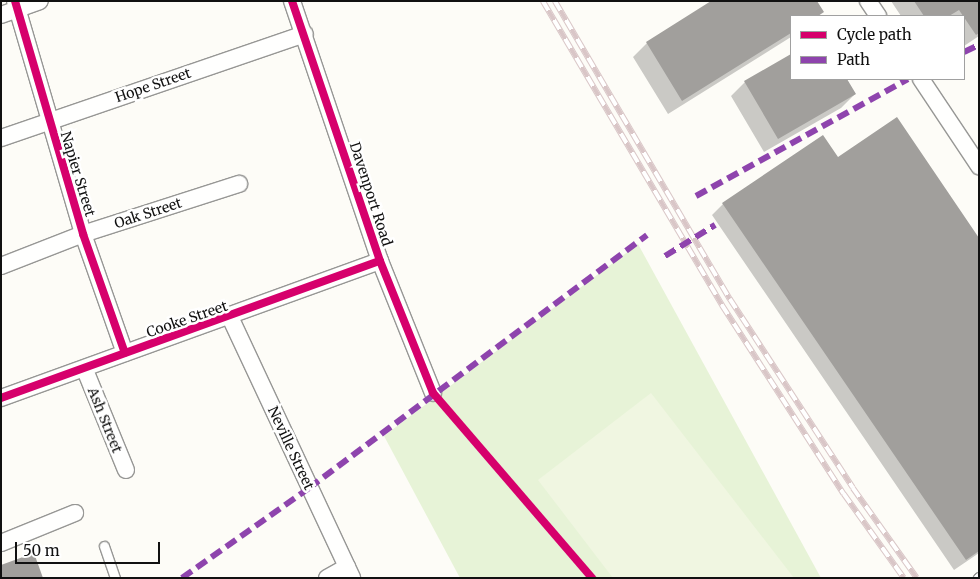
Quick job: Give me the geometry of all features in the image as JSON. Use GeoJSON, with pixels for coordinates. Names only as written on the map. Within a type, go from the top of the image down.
{"type":"FeatureCollection","features":[{"type":"Feature","properties":{"kind":"street"},"geometry":{"type":"LineString","coordinates":[[11,9],[40,1]]}},
{"type":"Feature","properties":{"kind":"street","name":"Davenport Road"},"geometry":{"type":"LineString","coordinates":[[292,1],[305,34],[380,261],[433,393]]}},
{"type":"Feature","properties":{"kind":"street"},"geometry":{"type":"LineString","coordinates":[[868,1],[877,15]]}},
{"type":"Feature","properties":{"kind":"street","name":"Napier Street"},"geometry":{"type":"LineString","coordinates":[[11,9],[49,121],[83,234],[125,353]]}},
{"type":"Feature","properties":{"kind":"street","name":"Hope Street"},"geometry":{"type":"LineString","coordinates":[[1,138],[305,34]]}},
{"type":"Feature","properties":{"kind":"street"},"geometry":{"type":"LineString","coordinates":[[922,80],[979,166]]}},
{"type":"Feature","properties":{"kind":"street","name":"Oak Street"},"geometry":{"type":"LineString","coordinates":[[1,266],[83,234],[239,184]]}},
{"type":"Feature","properties":{"kind":"street","name":"Cooke Street"},"geometry":{"type":"LineString","coordinates":[[1,398],[85,370],[125,353],[230,318],[380,261]]}},
{"type":"Feature","properties":{"kind":"street","name":"Neville Street"},"geometry":{"type":"LineString","coordinates":[[230,318],[349,573]]}},
{"type":"Feature","properties":{"kind":"street","name":"Ash Street"},"geometry":{"type":"LineString","coordinates":[[85,370],[126,470]]}},
{"type":"Feature","properties":{"kind":"street"},"geometry":{"type":"LineString","coordinates":[[1,543],[75,513]]}},
{"type":"Feature","properties":{"kind":"street"},"geometry":{"type":"LineString","coordinates":[[327,578],[349,573]]}},
{"type":"Feature","properties":{"kind":"lane"},"geometry":{"type":"LineString","coordinates":[[104,546],[115,578]]}},
{"type":"Feature","properties":{"kind":"green space"},"geometry":{"type":"Polygon","coordinates":[[[638,244],[821,578],[460,578],[384,436],[638,244]]]}},
{"type":"Feature","properties":{"kind":"green space"},"geometry":{"type":"Polygon","coordinates":[[[651,393],[794,578],[613,578],[538,480],[651,393]]]}},
{"type":"Feature","properties":{"kind":"building"},"geometry":{"type":"Polygon","coordinates":[[[711,1],[817,1],[824,12],[820,15],[790,15],[790,34],[682,101],[646,42],[711,1]]]}},
{"type":"Feature","properties":{"kind":"building"},"geometry":{"type":"Polygon","coordinates":[[[914,1],[979,1],[979,33],[976,35],[965,19],[965,15],[962,15],[959,10],[951,15],[923,15],[914,1]]]}},
{"type":"Feature","properties":{"kind":"building"},"geometry":{"type":"Polygon","coordinates":[[[790,55],[790,80],[848,80],[856,94],[778,139],[744,81],[790,55]]]}},
{"type":"Feature","properties":{"kind":"building"},"geometry":{"type":"Polygon","coordinates":[[[897,117],[979,238],[979,551],[966,560],[722,203],[823,135],[838,157],[897,117]]]}},
{"type":"Feature","properties":{"kind":"building"},"geometry":{"type":"Polygon","coordinates":[[[34,553],[43,578],[1,578],[1,565],[34,553]]]}},
{"type":"Feature","properties":{"kind":"railway"},"geometry":{"type":"LineString","coordinates":[[543,1],[722,305],[844,494],[904,578]]}},
{"type":"Feature","properties":{"kind":"railway"},"geometry":{"type":"LineString","coordinates":[[555,1],[730,299],[853,488],[917,578]]}},
{"type":"Feature","properties":{"kind":"marked path"},"geometry":{"type":"LineString","coordinates":[[965,52],[979,45]]}},
{"type":"Feature","properties":{"kind":"marked path"},"geometry":{"type":"LineString","coordinates":[[696,196],[906,80]]}},
{"type":"Feature","properties":{"kind":"marked path"},"geometry":{"type":"LineString","coordinates":[[665,256],[715,225]]}},
{"type":"Feature","properties":{"kind":"marked path"},"geometry":{"type":"LineString","coordinates":[[182,578],[309,488],[647,235]]}},
{"type":"Feature","properties":{"kind":"cycle path"},"geometry":{"type":"LineString","coordinates":[[15,1],[83,234],[125,353]]}},
{"type":"Feature","properties":{"kind":"cycle path"},"geometry":{"type":"LineString","coordinates":[[292,1],[380,261],[433,393],[592,578]]}},
{"type":"Feature","properties":{"kind":"cycle path"},"geometry":{"type":"LineString","coordinates":[[1,398],[380,261]]}}]}
